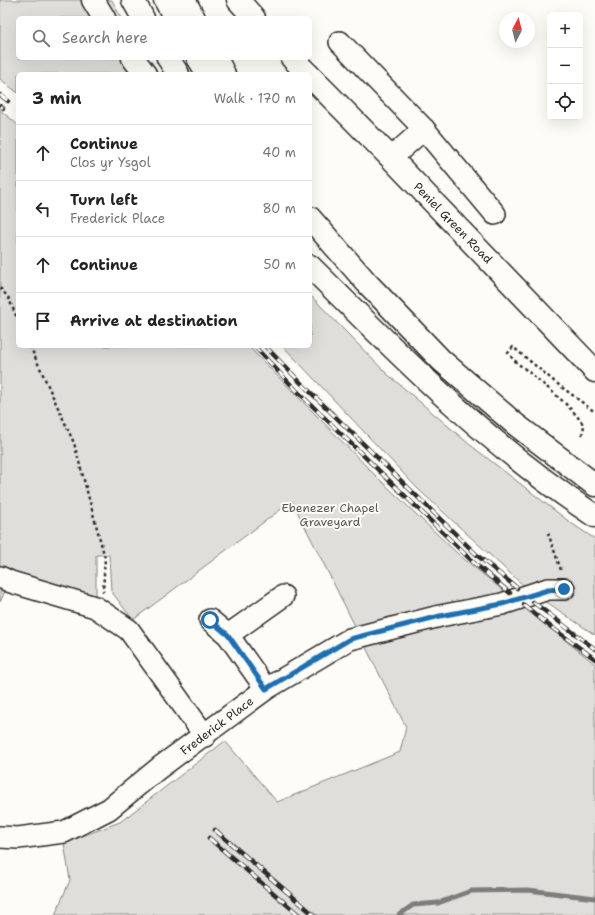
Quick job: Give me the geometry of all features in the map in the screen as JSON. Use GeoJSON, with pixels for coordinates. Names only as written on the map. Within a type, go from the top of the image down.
{"type":"FeatureCollection","features":[{"type":"Feature","properties":{"kind":"main road"},"geometry":{"type":"LineString","coordinates":[[93,0],[103,16]]}},
{"type":"Feature","properties":{"kind":"main road"},"geometry":{"type":"LineString","coordinates":[[132,0],[142,16]]}},
{"type":"Feature","properties":{"kind":"main road"},"geometry":{"type":"LineString","coordinates":[[165,0],[174,16]]}},
{"type":"Feature","properties":{"kind":"main road"},"geometry":{"type":"LineString","coordinates":[[184,0],[193,16]]}},
{"type":"Feature","properties":{"kind":"main road"},"geometry":{"type":"LineString","coordinates":[[238,0],[252,16]]}},
{"type":"Feature","properties":{"kind":"main road"},"geometry":{"type":"LineString","coordinates":[[134,60],[144,72]]}},
{"type":"Feature","properties":{"kind":"main road"},"geometry":{"type":"LineString","coordinates":[[169,60],[177,72]]}},
{"type":"Feature","properties":{"kind":"main road"},"geometry":{"type":"LineString","coordinates":[[199,60],[207,72]]}},
{"type":"Feature","properties":{"kind":"main road"},"geometry":{"type":"LineString","coordinates":[[217,60],[223,72]]}},
{"type":"Feature","properties":{"kind":"main road"},"geometry":{"type":"LineString","coordinates":[[294,60],[306,72]]}},
{"type":"Feature","properties":{"kind":"main road","name":"Peniel Green Road"},"geometry":{"type":"LineString","coordinates":[[312,78],[391,158],[595,371]]}},
{"type":"Feature","properties":{"kind":"main road"},"geometry":{"type":"LineString","coordinates":[[312,220],[367,283],[441,360],[514,424],[595,485]]}},
{"type":"Feature","properties":{"kind":"main road"},"geometry":{"type":"LineString","coordinates":[[312,264],[332,289]]}},
{"type":"Feature","properties":{"kind":"main road"},"geometry":{"type":"LineString","coordinates":[[312,268],[423,379],[499,446],[595,516]]}},
{"type":"Feature","properties":{"kind":"street"},"geometry":{"type":"LineString","coordinates":[[340,42],[424,129],[495,214]]}},
{"type":"Feature","properties":{"kind":"street"},"geometry":{"type":"LineString","coordinates":[[391,158],[424,129]]}},
{"type":"Feature","properties":{"kind":"street"},"geometry":{"type":"LineString","coordinates":[[0,577],[11,582],[95,607],[129,630],[205,736]]}},
{"type":"Feature","properties":{"kind":"street","name":"Frederick Place"},"geometry":{"type":"LineString","coordinates":[[0,837],[18,838],[64,832],[109,809],[159,768],[205,736],[266,689],[350,639],[440,616],[502,604],[548,590],[564,589]]}},
{"type":"Feature","properties":{"kind":"street"},"geometry":{"type":"LineString","coordinates":[[228,635],[283,596]]}},
{"type":"Feature","properties":{"kind":"street"},"geometry":{"type":"LineString","coordinates":[[210,620],[228,635],[266,689]]}},
{"type":"Feature","properties":{"kind":"path"},"geometry":{"type":"LineString","coordinates":[[0,288],[8,297],[16,315]]}},
{"type":"Feature","properties":{"kind":"path"},"geometry":{"type":"LineString","coordinates":[[582,435],[584,426],[580,418],[512,359],[508,353],[513,347],[555,382],[595,412]]}},
{"type":"Feature","properties":{"kind":"path"},"geometry":{"type":"LineString","coordinates":[[31,348],[74,443],[86,484],[106,558],[102,598],[103,612]]}},
{"type":"Feature","properties":{"kind":"path"},"geometry":{"type":"LineString","coordinates":[[548,533],[563,578],[564,589]]}},
{"type":"Feature","properties":{"kind":"green space"},"geometry":{"type":"Polygon","coordinates":[[[0,0],[83,0],[91,16],[16,16],[16,60],[122,60],[132,72],[16,72],[16,91],[0,79],[0,0]]]}},
{"type":"Feature","properties":{"kind":"green space"},"geometry":{"type":"Polygon","coordinates":[[[105,0],[112,0],[120,16],[115,16],[105,0]]]}},
{"type":"Feature","properties":{"kind":"green space","name":"Ebenezer Chapel Graveyard"},"geometry":{"type":"Polygon","coordinates":[[[0,110],[16,123],[16,348],[250,348],[375,475],[459,555],[595,664],[595,915],[55,915],[70,880],[64,843],[120,822],[225,741],[277,802],[400,752],[406,727],[292,501],[133,620],[111,591],[109,555],[96,555],[96,594],[76,605],[9,583],[0,602],[0,110]]]}},
{"type":"Feature","properties":{"kind":"green space"},"geometry":{"type":"Polygon","coordinates":[[[312,297],[385,372],[469,444],[571,523],[595,539],[595,635],[542,599],[570,595],[569,578],[525,587],[418,489],[285,348],[312,348],[312,297]]]}},
{"type":"Feature","properties":{"kind":"waterway"},"geometry":{"type":"LineString","coordinates":[[399,915],[413,905],[438,903],[471,891],[528,890],[595,898]]}},
{"type":"Feature","properties":{"kind":"railway"},"geometry":{"type":"LineString","coordinates":[[0,95],[8,101]]}},
{"type":"Feature","properties":{"kind":"railway"},"geometry":{"type":"LineString","coordinates":[[256,348],[296,390],[473,562],[510,593]]}},
{"type":"Feature","properties":{"kind":"railway"},"geometry":{"type":"LineString","coordinates":[[267,348],[478,556],[517,588]]}},
{"type":"Feature","properties":{"kind":"railway"},"geometry":{"type":"LineString","coordinates":[[533,602],[595,649]]}},
{"type":"Feature","properties":{"kind":"railway"},"geometry":{"type":"LineString","coordinates":[[524,605],[595,659]]}},
{"type":"Feature","properties":{"kind":"railway"},"geometry":{"type":"LineString","coordinates":[[215,830],[314,915]]}},
{"type":"Feature","properties":{"kind":"railway"},"geometry":{"type":"LineString","coordinates":[[209,838],[299,915]]}},
{"type":"Feature","properties":{"kind":"route"},"geometry":{"type":"LineString","coordinates":[[210,620],[228,635],[266,689],[350,639],[440,616],[502,604],[548,590],[564,589]]}}]}
